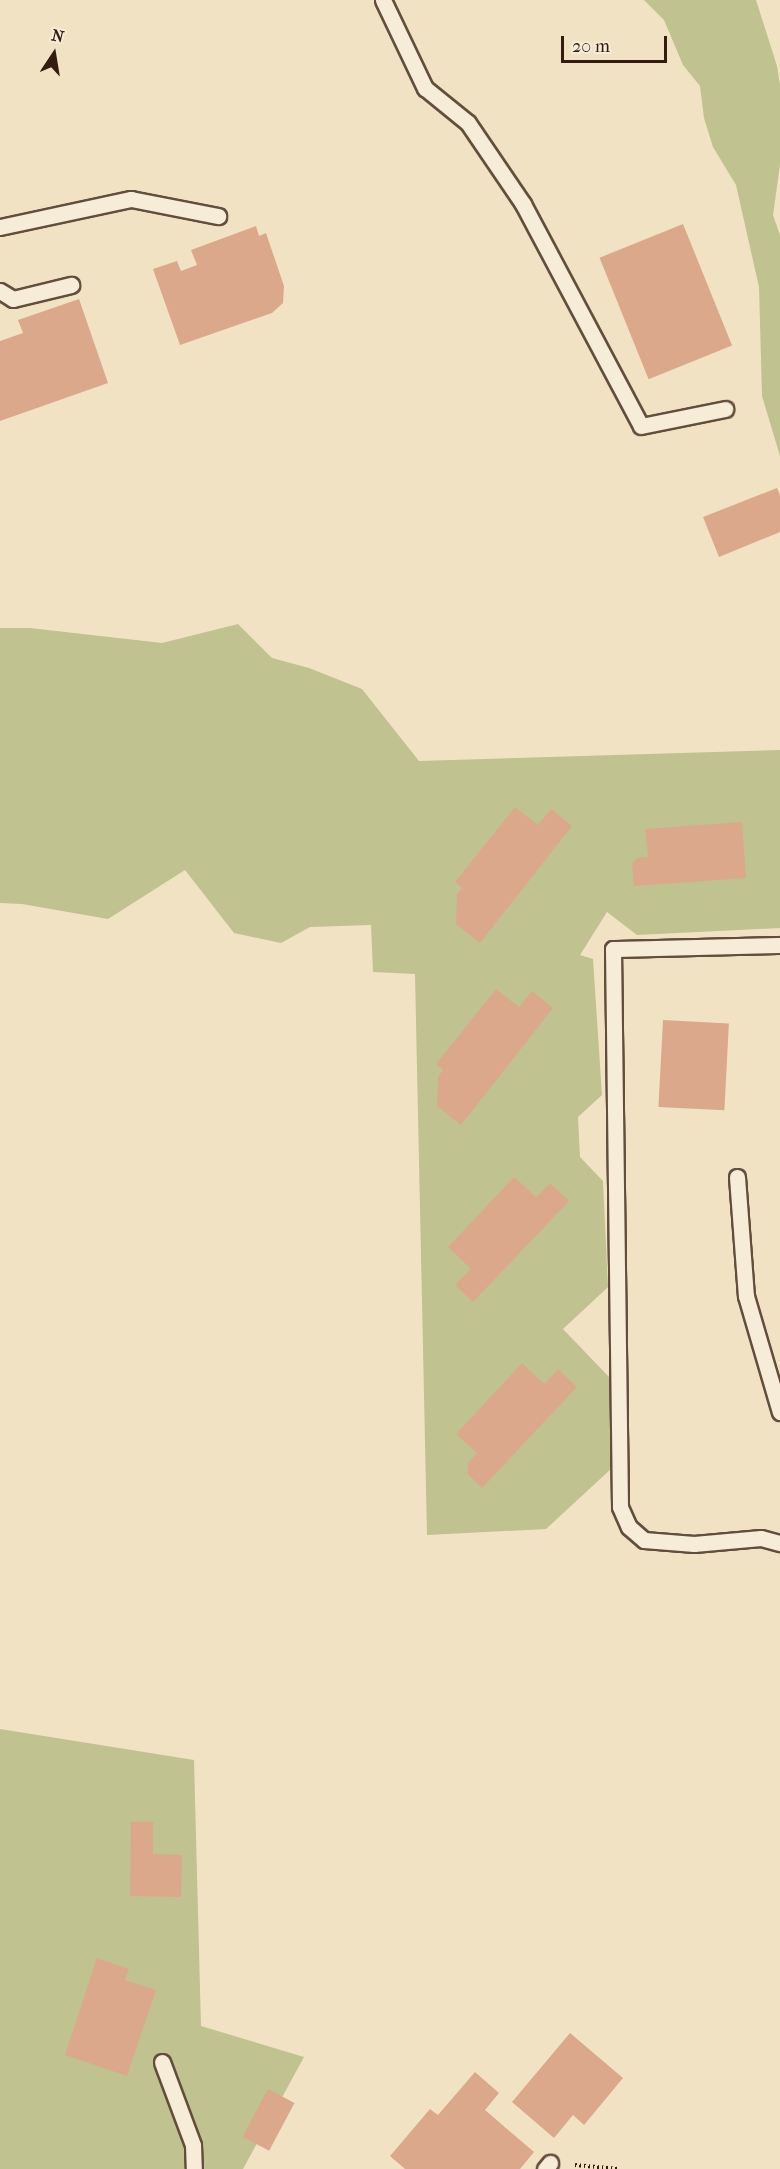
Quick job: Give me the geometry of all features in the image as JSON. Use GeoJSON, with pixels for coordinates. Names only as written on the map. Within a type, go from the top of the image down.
{"type":"FeatureCollection","features":[{"type":"Feature","properties":{"kind":"lane"},"geometry":{"type":"LineString","coordinates":[[383,0],[424,88],[468,123],[524,204],[641,426],[725,409]]}},
{"type":"Feature","properties":{"kind":"lane"},"geometry":{"type":"LineString","coordinates":[[0,227],[132,199],[218,216]]}},
{"type":"Feature","properties":{"kind":"lane"},"geometry":{"type":"LineString","coordinates":[[0,291],[14,299],[71,285]]}},
{"type":"Feature","properties":{"kind":"lane"},"geometry":{"type":"LineString","coordinates":[[780,945],[613,949],[620,1507],[629,1527],[644,1540],[694,1544],[761,1538],[780,1543]]}},
{"type":"Feature","properties":{"kind":"lane"},"geometry":{"type":"LineString","coordinates":[[737,1177],[746,1296],[780,1412]]}},
{"type":"Feature","properties":{"kind":"lane"},"geometry":{"type":"LineString","coordinates":[[162,2062],[193,2145],[194,2169]]}},
{"type":"Feature","properties":{"kind":"path"},"geometry":{"type":"LineString","coordinates":[[548,2166],[619,2169]]}},
{"type":"Feature","properties":{"kind":"green space"},"geometry":{"type":"Polygon","coordinates":[[[644,0],[756,0],[777,66],[780,85],[780,165],[773,215],[780,235],[780,456],[762,396],[759,287],[736,185],[713,147],[704,118],[700,86],[683,65],[664,20],[644,0]]]}},
{"type":"Feature","properties":{"kind":"green space"},"geometry":{"type":"Polygon","coordinates":[[[238,624],[272,658],[309,668],[362,689],[419,761],[780,750],[780,928],[637,935],[607,912],[580,955],[593,959],[602,1095],[578,1117],[580,1157],[603,1181],[608,1287],[563,1329],[609,1377],[612,1468],[546,1529],[427,1535],[415,974],[373,972],[371,925],[310,927],[281,943],[234,933],[185,870],[108,919],[22,904],[0,903],[0,628],[30,628],[162,643],[238,624]]]}},
{"type":"Feature","properties":{"kind":"green space"},"geometry":{"type":"Polygon","coordinates":[[[0,1729],[194,1760],[201,2026],[304,2057],[243,2169],[0,2169],[0,1729]]]}},
{"type":"Feature","properties":{"kind":"building"},"geometry":{"type":"Polygon","coordinates":[[[683,224],[732,345],[649,379],[600,258],[683,224]]]}},
{"type":"Feature","properties":{"kind":"building"},"geometry":{"type":"Polygon","coordinates":[[[256,226],[259,236],[266,233],[284,286],[283,303],[272,313],[180,345],[153,269],[177,261],[181,271],[197,265],[191,250],[256,226]]]}},
{"type":"Feature","properties":{"kind":"building"},"geometry":{"type":"Polygon","coordinates":[[[79,299],[108,383],[0,421],[0,341],[23,333],[18,320],[79,299]]]}},
{"type":"Feature","properties":{"kind":"building"},"geometry":{"type":"Polygon","coordinates":[[[777,488],[780,495],[780,532],[719,557],[703,517],[777,488]]]}},
{"type":"Feature","properties":{"kind":"building"},"geometry":{"type":"Polygon","coordinates":[[[515,807],[538,825],[551,809],[572,826],[480,943],[456,924],[457,895],[462,888],[455,882],[515,807]]]}},
{"type":"Feature","properties":{"kind":"building"},"geometry":{"type":"Polygon","coordinates":[[[742,822],[746,878],[634,886],[632,863],[637,858],[648,857],[645,829],[742,822]]]}},
{"type":"Feature","properties":{"kind":"building"},"geometry":{"type":"Polygon","coordinates":[[[496,989],[519,1007],[532,991],[553,1008],[461,1125],[437,1106],[438,1077],[443,1070],[436,1064],[496,989]]]}},
{"type":"Feature","properties":{"kind":"building"},"geometry":{"type":"Polygon","coordinates":[[[663,1020],[729,1023],[724,1110],[658,1107],[663,1020]]]}},
{"type":"Feature","properties":{"kind":"building"},"geometry":{"type":"Polygon","coordinates":[[[514,1177],[536,1197],[550,1183],[569,1201],[473,1302],[455,1285],[471,1269],[448,1247],[514,1177]]]}},
{"type":"Feature","properties":{"kind":"building"},"geometry":{"type":"Polygon","coordinates":[[[522,1363],[544,1384],[558,1369],[577,1387],[482,1488],[468,1474],[468,1463],[477,1453],[456,1434],[522,1363]]]}},
{"type":"Feature","properties":{"kind":"building"},"geometry":{"type":"Polygon","coordinates":[[[131,1822],[153,1822],[153,1854],[182,1855],[181,1897],[130,1896],[131,1822]]]}},
{"type":"Feature","properties":{"kind":"building"},"geometry":{"type":"Polygon","coordinates":[[[97,1958],[129,1969],[125,1980],[156,1990],[127,2076],[65,2055],[97,1958]]]}},
{"type":"Feature","properties":{"kind":"building"},"geometry":{"type":"Polygon","coordinates":[[[570,2033],[623,2078],[584,2125],[573,2115],[554,2138],[512,2102],[570,2033]]]}},
{"type":"Feature","properties":{"kind":"building"},"geometry":{"type":"Polygon","coordinates":[[[475,2072],[499,2093],[485,2110],[534,2152],[520,2169],[405,2169],[390,2156],[430,2109],[438,2115],[475,2072]]]}},
{"type":"Feature","properties":{"kind":"building"},"geometry":{"type":"Polygon","coordinates":[[[268,2089],[294,2103],[269,2151],[243,2137],[268,2089]]]}}]}
